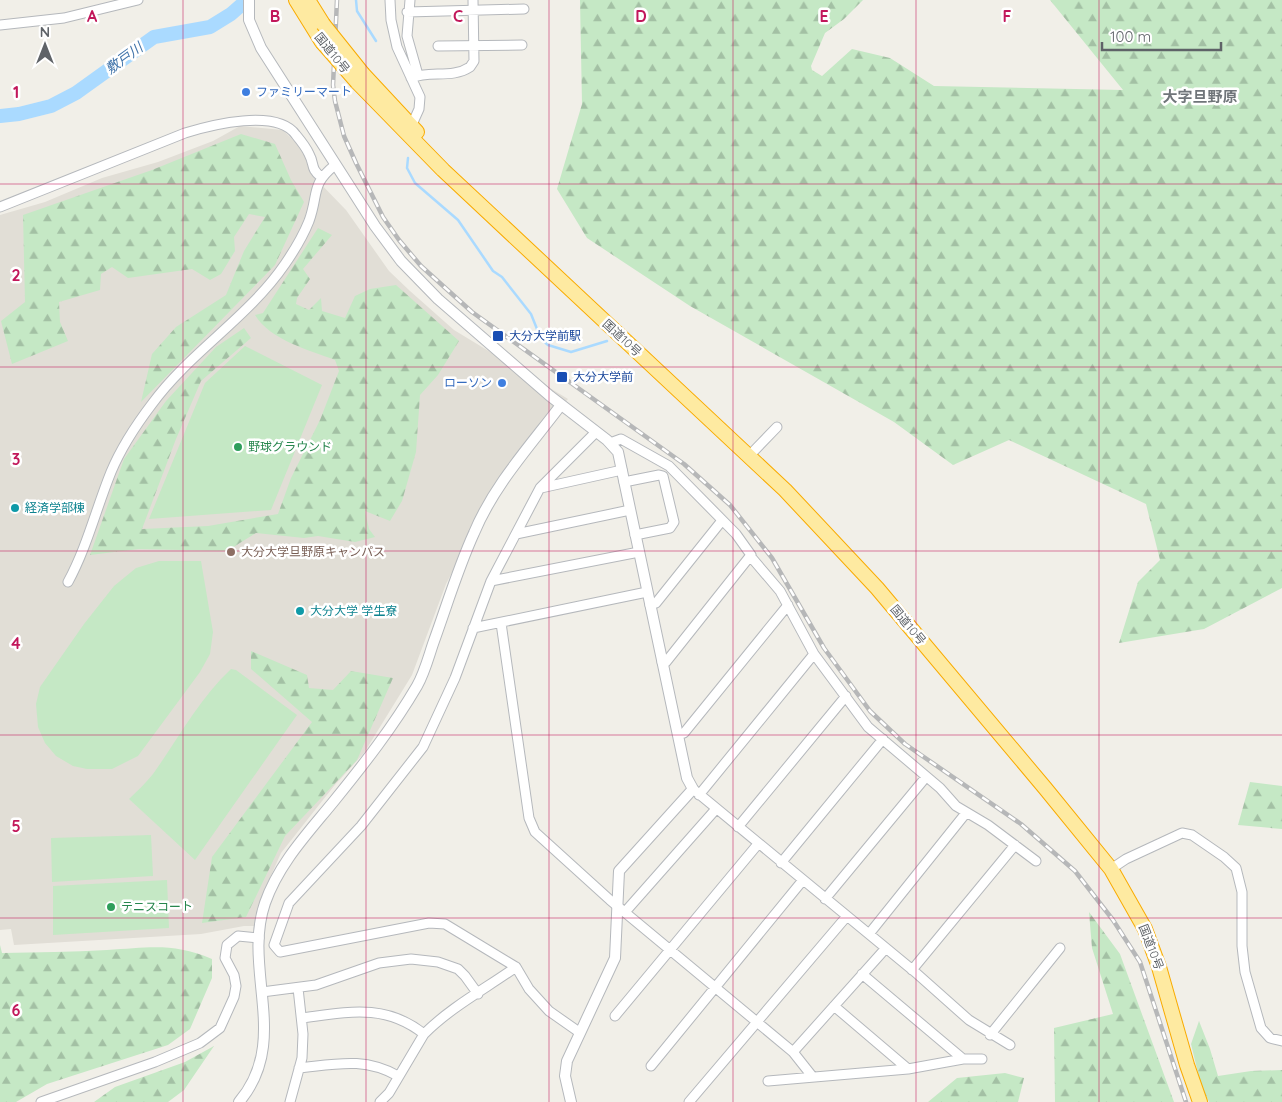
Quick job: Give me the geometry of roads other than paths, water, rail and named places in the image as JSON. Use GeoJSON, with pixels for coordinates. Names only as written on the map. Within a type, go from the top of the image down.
{"type":"FeatureCollection","features":[{"type":"Feature","properties":{"kind":"highway","name":"国道10号"},"geometry":{"type":"LineString","coordinates":[[296,0],[322,42],[360,78],[503,227],[785,490],[877,588],[1111,869],[1136,911],[1153,948],[1200,1102]]}},
{"type":"Feature","properties":{"kind":"highway","name":"国道10号"},"geometry":{"type":"LineString","coordinates":[[308,0],[360,78]]}},
{"type":"Feature","properties":{"kind":"street"},"geometry":{"type":"LineString","coordinates":[[0,25],[64,18],[138,0]]}},
{"type":"Feature","properties":{"kind":"street"},"geometry":{"type":"LineString","coordinates":[[390,0],[391,20],[397,47],[414,76]]}},
{"type":"Feature","properties":{"kind":"street"},"geometry":{"type":"LineString","coordinates":[[408,128],[420,101],[407,36],[407,12],[410,0]]}},
{"type":"Feature","properties":{"kind":"street"},"geometry":{"type":"LineString","coordinates":[[414,76],[443,75],[467,69],[473,64],[473,0]]}},
{"type":"Feature","properties":{"kind":"street"},"geometry":{"type":"LineString","coordinates":[[249,2],[251,26],[260,48],[385,242],[412,274],[438,299],[561,405],[610,442],[618,452],[687,778],[696,792],[886,948],[952,1006],[990,1035],[1010,1045]]}},
{"type":"Feature","properties":{"kind":"street"},"geometry":{"type":"LineString","coordinates":[[407,12],[524,9]]}},
{"type":"Feature","properties":{"kind":"street"},"geometry":{"type":"LineString","coordinates":[[438,46],[522,45]]}},
{"type":"Feature","properties":{"kind":"street"},"geometry":{"type":"LineString","coordinates":[[0,207],[185,133],[210,126],[244,121],[282,124],[289,127],[309,154],[313,170],[321,177]]}},
{"type":"Feature","properties":{"kind":"street"},"geometry":{"type":"LineString","coordinates":[[68,582],[83,554],[111,471],[133,431],[179,372],[274,280],[292,253],[308,222],[321,177],[335,165]]}},
{"type":"Feature","properties":{"kind":"street"},"geometry":{"type":"LineString","coordinates":[[239,1102],[248,1092],[260,1066],[266,1035],[259,938],[265,904],[275,879],[292,853],[375,751],[418,684],[482,514],[503,482],[561,405]]}},
{"type":"Feature","properties":{"kind":"street"},"geometry":{"type":"LineString","coordinates":[[749,456],[778,427]]}},
{"type":"Feature","properties":{"kind":"street"},"geometry":{"type":"LineString","coordinates":[[579,1032],[549,1011],[529,989],[516,967],[498,954],[445,924],[429,923],[280,952],[274,945],[289,903],[361,826],[423,747],[455,678],[492,581],[540,488],[596,432]]}},
{"type":"Feature","properties":{"kind":"street"},"geometry":{"type":"LineString","coordinates":[[610,442],[621,439],[669,466],[736,534],[749,550],[751,557],[777,588],[788,605],[814,654],[866,724],[926,777],[953,804],[988,824],[1036,861]]}},
{"type":"Feature","properties":{"kind":"street"},"geometry":{"type":"LineString","coordinates":[[540,488],[622,470]]}},
{"type":"Feature","properties":{"kind":"street"},"geometry":{"type":"LineString","coordinates":[[624,482],[659,474],[663,476],[674,522],[670,528],[635,535]]}},
{"type":"Feature","properties":{"kind":"street"},"geometry":{"type":"LineString","coordinates":[[516,534],[630,510]]}},
{"type":"Feature","properties":{"kind":"street"},"geometry":{"type":"LineString","coordinates":[[650,605],[656,603],[720,523]]}},
{"type":"Feature","properties":{"kind":"street"},"geometry":{"type":"LineString","coordinates":[[492,581],[639,552]]}},
{"type":"Feature","properties":{"kind":"street"},"geometry":{"type":"LineString","coordinates":[[662,662],[666,662],[751,557]]}},
{"type":"Feature","properties":{"kind":"street"},"geometry":{"type":"LineString","coordinates":[[473,628],[647,592]]}},
{"type":"Feature","properties":{"kind":"street"},"geometry":{"type":"LineString","coordinates":[[678,734],[684,733],[788,605]]}},
{"type":"Feature","properties":{"kind":"street"},"geometry":{"type":"LineString","coordinates":[[501,623],[530,824],[535,832],[616,905],[793,1052],[812,1076]]}},
{"type":"Feature","properties":{"kind":"street"},"geometry":{"type":"LineString","coordinates":[[571,1102],[566,1086],[566,1068],[579,1032],[615,958],[619,871],[696,792],[814,654]]}},
{"type":"Feature","properties":{"kind":"street"},"geometry":{"type":"LineString","coordinates":[[738,827],[846,696]]}},
{"type":"Feature","properties":{"kind":"street"},"geometry":{"type":"LineString","coordinates":[[781,862],[883,739]]}},
{"type":"Feature","properties":{"kind":"street"},"geometry":{"type":"LineString","coordinates":[[825,899],[926,777]]}},
{"type":"Feature","properties":{"kind":"street"},"geometry":{"type":"LineString","coordinates":[[625,912],[716,809]]}},
{"type":"Feature","properties":{"kind":"street"},"geometry":{"type":"LineString","coordinates":[[868,934],[966,812]]}},
{"type":"Feature","properties":{"kind":"street"},"geometry":{"type":"LineString","coordinates":[[1111,869],[1182,833],[1192,836],[1232,863],[1241,881],[1242,958],[1258,1023],[1263,1032],[1270,1038],[1282,1041]]}},
{"type":"Feature","properties":{"kind":"street"},"geometry":{"type":"LineString","coordinates":[[615,1016],[758,844]]}},
{"type":"Feature","properties":{"kind":"street"},"geometry":{"type":"LineString","coordinates":[[912,970],[1015,845]]}},
{"type":"Feature","properties":{"kind":"street"},"geometry":{"type":"LineString","coordinates":[[651,1066],[803,880]]}},
{"type":"Feature","properties":{"kind":"street"},"geometry":{"type":"LineString","coordinates":[[690,1102],[847,916]]}},
{"type":"Feature","properties":{"kind":"street"},"geometry":{"type":"LineString","coordinates":[[40,1102],[155,1062],[200,1043],[220,1028],[234,997],[234,975],[225,958],[227,945],[238,936],[259,938]]}},
{"type":"Feature","properties":{"kind":"street"},"geometry":{"type":"LineString","coordinates":[[793,1052],[886,948]]}},
{"type":"Feature","properties":{"kind":"street"},"geometry":{"type":"LineString","coordinates":[[990,1035],[1060,948]]}},
{"type":"Feature","properties":{"kind":"street"},"geometry":{"type":"LineString","coordinates":[[262,992],[330,982],[380,963],[411,959],[438,962],[458,970],[465,976],[478,994]]}},
{"type":"Feature","properties":{"kind":"street"},"geometry":{"type":"LineString","coordinates":[[380,1102],[389,1093],[424,1034],[440,1019],[516,967]]}},
{"type":"Feature","properties":{"kind":"street"},"geometry":{"type":"LineString","coordinates":[[862,974],[963,1059]]}},
{"type":"Feature","properties":{"kind":"street"},"geometry":{"type":"LineString","coordinates":[[290,1102],[300,1068],[303,1044],[298,988]]}},
{"type":"Feature","properties":{"kind":"street"},"geometry":{"type":"LineString","coordinates":[[834,1006],[908,1070]]}},
{"type":"Feature","properties":{"kind":"street"},"geometry":{"type":"LineString","coordinates":[[302,1018],[359,1012],[386,1013],[410,1023],[424,1034]]}},
{"type":"Feature","properties":{"kind":"street"},"geometry":{"type":"LineString","coordinates":[[768,1082],[812,1076],[908,1070],[963,1059],[982,1058]]}},
{"type":"Feature","properties":{"kind":"street"},"geometry":{"type":"LineString","coordinates":[[300,1068],[358,1062],[376,1066],[398,1076]]}},
{"type":"Feature","properties":{"kind":"waterway","name":"敷戸川"},"geometry":{"type":"LineString","coordinates":[[0,116],[19,114],[51,106],[76,93],[154,37],[210,27],[231,14],[247,0]]}},
{"type":"Feature","properties":{"kind":"waterway"},"geometry":{"type":"LineString","coordinates":[[356,0],[357,11],[376,41]]}},
{"type":"Feature","properties":{"kind":"waterway"},"geometry":{"type":"LineString","coordinates":[[408,158],[407,168],[415,183],[458,220],[493,271],[502,277],[531,314],[541,339],[548,345],[571,352],[607,341]]}},
{"type":"Feature","properties":{"kind":"railway"},"geometry":{"type":"LineString","coordinates":[[337,0],[333,85],[344,136],[383,217],[399,240],[421,266],[472,312],[684,464],[730,505],[772,558],[824,648],[870,711],[905,744],[1021,824],[1075,871],[1113,920],[1140,962],[1186,1102]]}},
{"type":"Feature","properties":{"kind":"place","name":"ファミリーマート"},"geometry":{"type":"Point","coordinates":[246,92]}},
{"type":"Feature","properties":{"kind":"place","name":"大分大学前駅"},"geometry":{"type":"Point","coordinates":[498,336]}},
{"type":"Feature","properties":{"kind":"place","name":"大分大学前"},"geometry":{"type":"Point","coordinates":[562,377]}},
{"type":"Feature","properties":{"kind":"place","name":"ローソン"},"geometry":{"type":"Point","coordinates":[502,383]}},
{"type":"Feature","properties":{"kind":"place","name":"野球グラウンド"},"geometry":{"type":"Point","coordinates":[238,447]}},
{"type":"Feature","properties":{"kind":"place","name":"経済学部棟"},"geometry":{"type":"Point","coordinates":[15,508]}},
{"type":"Feature","properties":{"kind":"place","name":"大分大学旦野原キャンパス"},"geometry":{"type":"Point","coordinates":[231,552]}},
{"type":"Feature","properties":{"kind":"place","name":"大分大学 学生寮"},"geometry":{"type":"Point","coordinates":[300,611]}},
{"type":"Feature","properties":{"kind":"place","name":"テニスコート"},"geometry":{"type":"Point","coordinates":[111,907]}},
{"type":"Feature","properties":{"kind":"district","name":"大字旦野原"},"geometry":{"type":"Point","coordinates":[1200,97]}}]}
